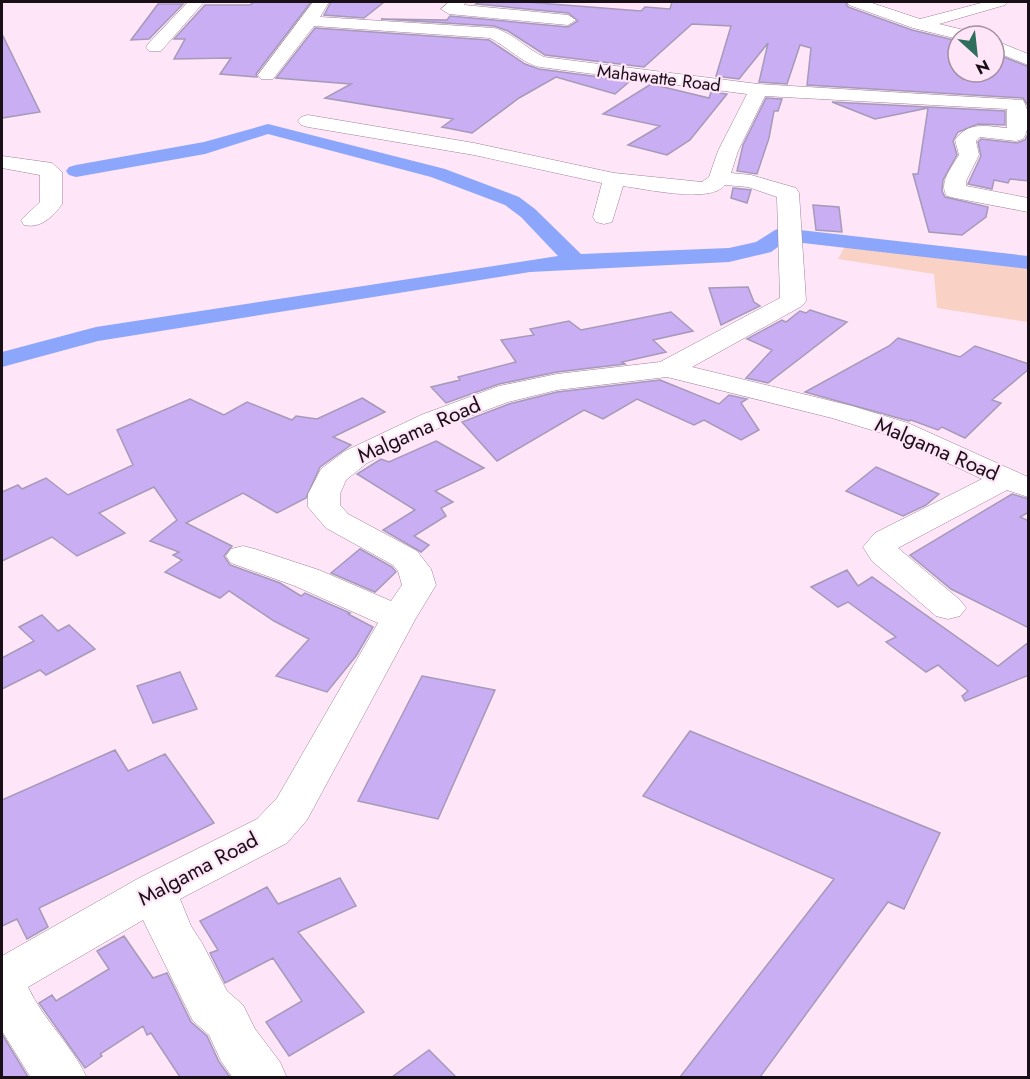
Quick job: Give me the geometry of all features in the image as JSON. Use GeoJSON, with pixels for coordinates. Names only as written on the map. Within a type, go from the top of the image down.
{"type":"FeatureCollection","features":[{"type":"Feature","properties":{"kind":"street"},"geometry":{"type":"LineString","coordinates":[[155,47],[196,2]]}},
{"type":"Feature","properties":{"kind":"street"},"geometry":{"type":"LineString","coordinates":[[267,75],[321,2]]}},
{"type":"Feature","properties":{"kind":"street"},"geometry":{"type":"LineString","coordinates":[[458,2],[449,9],[568,20]]}},
{"type":"Feature","properties":{"kind":"street"},"geometry":{"type":"LineString","coordinates":[[860,4],[887,2]]}},
{"type":"Feature","properties":{"kind":"street"},"geometry":{"type":"LineString","coordinates":[[919,24],[999,2]]}},
{"type":"Feature","properties":{"kind":"street"},"geometry":{"type":"LineString","coordinates":[[860,4],[946,31]]}},
{"type":"Feature","properties":{"kind":"street","name":"Mahawatte Road"},"geometry":{"type":"LineString","coordinates":[[309,21],[494,33],[509,41],[521,53],[540,62],[758,90],[1016,104],[1023,120]]}},
{"type":"Feature","properties":{"kind":"street"},"geometry":{"type":"LineString","coordinates":[[1006,50],[1029,60]]}},
{"type":"Feature","properties":{"kind":"street"},"geometry":{"type":"LineString","coordinates":[[308,121],[474,149],[615,179],[702,189],[713,186],[720,178],[728,151],[758,90]]}},
{"type":"Feature","properties":{"kind":"street"},"geometry":{"type":"LineString","coordinates":[[1023,120],[1017,135],[975,130],[970,133],[964,140],[969,155],[962,172],[955,181],[955,191],[1029,205]]}},
{"type":"Feature","properties":{"kind":"street"},"geometry":{"type":"LineString","coordinates":[[2,162],[44,168],[51,172],[51,204],[32,220]]}},
{"type":"Feature","properties":{"kind":"street"},"geometry":{"type":"LineString","coordinates":[[667,369],[793,301],[788,193],[751,181],[720,178]]}},
{"type":"Feature","properties":{"kind":"street"},"geometry":{"type":"LineString","coordinates":[[604,217],[615,179]]}},
{"type":"Feature","properties":{"kind":"street","name":"Malgama Road"},"geometry":{"type":"LineString","coordinates":[[2,980],[155,891],[272,831],[292,808],[398,618],[419,585],[414,569],[405,558],[337,521],[324,507],[324,494],[332,476],[356,457],[431,421],[499,395],[557,382],[667,369],[842,412],[898,429],[1018,483]]}},
{"type":"Feature","properties":{"kind":"street"},"geometry":{"type":"LineString","coordinates":[[948,608],[884,554],[879,547],[887,540],[1018,483]]}},
{"type":"Feature","properties":{"kind":"street"},"geometry":{"type":"LineString","coordinates":[[243,556],[307,578],[398,618]]}},
{"type":"Feature","properties":{"kind":"street"},"geometry":{"type":"LineString","coordinates":[[155,891],[171,934],[190,965],[210,1006],[226,1020],[238,1045],[261,1077]]}},
{"type":"Feature","properties":{"kind":"street"},"geometry":{"type":"LineString","coordinates":[[2,980],[18,1020],[39,1051],[62,1077]]}},
{"type":"Feature","properties":{"kind":"shaded area"},"geometry":{"type":"Polygon","coordinates":[[[849,239],[1017,257],[1028,256],[1028,322],[937,308],[934,274],[838,259],[849,239]]]}},
{"type":"Feature","properties":{"kind":"building"},"geometry":{"type":"Polygon","coordinates":[[[254,2],[311,2],[256,74],[257,77],[220,74],[231,58],[174,59],[185,39],[174,39],[205,5],[250,5],[254,2]]]}},
{"type":"Feature","properties":{"kind":"building"},"geometry":{"type":"Polygon","coordinates":[[[331,2],[384,2],[364,18],[324,15],[331,2]]]}},
{"type":"Feature","properties":{"kind":"building"},"geometry":{"type":"Polygon","coordinates":[[[479,2],[526,2],[641,11],[645,7],[670,9],[672,2],[845,2],[848,7],[912,30],[946,38],[946,84],[1006,84],[1006,58],[1029,67],[1029,107],[1023,98],[807,85],[811,48],[800,45],[787,84],[759,82],[768,43],[739,79],[716,76],[731,26],[692,24],[644,67],[545,55],[508,31],[494,26],[381,19],[447,20],[450,16],[568,27],[578,21],[568,13],[476,4],[479,2]]]}},
{"type":"Feature","properties":{"kind":"building"},"geometry":{"type":"Polygon","coordinates":[[[158,4],[183,4],[149,39],[131,40],[158,4]]]}},
{"type":"Feature","properties":{"kind":"building"},"geometry":{"type":"Polygon","coordinates":[[[315,28],[489,40],[525,64],[539,69],[630,81],[615,94],[556,77],[519,98],[472,133],[442,127],[453,119],[325,98],[351,84],[276,78],[315,28]]]}},
{"type":"Feature","properties":{"kind":"building"},"geometry":{"type":"Polygon","coordinates":[[[2,34],[40,112],[2,118],[2,34]]]}},
{"type":"Feature","properties":{"kind":"building"},"geometry":{"type":"Polygon","coordinates":[[[651,84],[709,98],[711,92],[727,94],[690,140],[667,155],[628,145],[660,126],[603,114],[651,84]]]}},
{"type":"Feature","properties":{"kind":"building"},"geometry":{"type":"Polygon","coordinates":[[[766,98],[782,99],[778,111],[774,111],[769,138],[757,174],[737,171],[743,145],[766,98]]]}},
{"type":"Feature","properties":{"kind":"building"},"geometry":{"type":"Polygon","coordinates":[[[832,102],[1005,111],[1005,125],[978,124],[958,132],[953,141],[957,155],[943,180],[942,191],[945,197],[988,207],[986,217],[962,235],[929,232],[913,174],[918,174],[928,108],[875,119],[832,102]]]}},
{"type":"Feature","properties":{"kind":"building"},"geometry":{"type":"Polygon","coordinates":[[[1029,132],[1029,181],[1010,179],[1008,183],[994,180],[992,189],[968,184],[981,156],[978,142],[981,139],[1017,143],[1025,140],[1029,132]]]}},
{"type":"Feature","properties":{"kind":"building"},"geometry":{"type":"Polygon","coordinates":[[[733,188],[751,190],[747,203],[731,198],[733,188]]]}},
{"type":"Feature","properties":{"kind":"building"},"geometry":{"type":"Polygon","coordinates":[[[813,205],[839,207],[842,232],[816,230],[813,205]]]}},
{"type":"Feature","properties":{"kind":"building"},"geometry":{"type":"Polygon","coordinates":[[[748,287],[754,302],[760,306],[721,325],[709,288],[748,287]]]}},
{"type":"Feature","properties":{"kind":"building"},"geometry":{"type":"Polygon","coordinates":[[[810,310],[847,322],[768,383],[746,378],[772,350],[747,339],[782,320],[786,322],[800,311],[806,313],[810,310]]]}},
{"type":"Feature","properties":{"kind":"building"},"geometry":{"type":"Polygon","coordinates":[[[671,312],[693,331],[653,340],[666,352],[622,362],[625,364],[557,372],[499,384],[446,403],[431,387],[460,380],[458,377],[516,362],[501,340],[534,335],[530,329],[569,321],[581,330],[671,312]]]}},
{"type":"Feature","properties":{"kind":"building"},"geometry":{"type":"Polygon","coordinates":[[[898,338],[960,357],[975,346],[1029,364],[1029,369],[992,400],[1001,403],[965,438],[942,427],[938,430],[911,420],[805,392],[889,346],[898,338]]]}},
{"type":"Feature","properties":{"kind":"building"},"geometry":{"type":"Polygon","coordinates":[[[660,380],[719,404],[729,395],[747,399],[741,403],[759,430],[741,440],[704,420],[694,425],[637,399],[603,419],[584,410],[497,461],[462,422],[509,404],[557,392],[660,380]]]}},
{"type":"Feature","properties":{"kind":"building"},"geometry":{"type":"Polygon","coordinates":[[[362,398],[385,412],[333,437],[351,445],[320,467],[306,498],[277,513],[243,493],[186,523],[232,546],[224,556],[230,565],[280,583],[301,596],[305,593],[350,613],[348,614],[373,627],[356,656],[327,692],[276,676],[309,639],[274,621],[229,591],[220,598],[165,572],[182,560],[173,555],[179,552],[150,541],[177,520],[154,487],[99,513],[125,533],[77,556],[52,537],[2,561],[2,492],[18,485],[22,489],[46,478],[68,495],[133,465],[117,430],[190,399],[224,415],[247,402],[292,420],[296,416],[317,419],[362,398]]]}},
{"type":"Feature","properties":{"kind":"building"},"geometry":{"type":"Polygon","coordinates":[[[436,441],[484,468],[435,491],[453,502],[441,508],[446,516],[414,536],[429,545],[421,552],[383,530],[415,510],[357,474],[381,459],[389,462],[436,441]]]}},
{"type":"Feature","properties":{"kind":"building"},"geometry":{"type":"Polygon","coordinates":[[[876,467],[939,494],[926,505],[903,516],[846,491],[876,467]]]}},
{"type":"Feature","properties":{"kind":"building"},"geometry":{"type":"Polygon","coordinates":[[[1012,494],[1029,499],[1029,512],[1020,517],[1029,521],[1029,628],[951,589],[910,555],[1012,494]]]}},
{"type":"Feature","properties":{"kind":"building"},"geometry":{"type":"Polygon","coordinates":[[[360,549],[392,567],[396,572],[375,592],[331,573],[360,549]]]}},
{"type":"Feature","properties":{"kind":"building"},"geometry":{"type":"Polygon","coordinates":[[[847,570],[858,586],[872,577],[998,666],[1029,642],[1029,675],[965,701],[962,696],[968,691],[938,665],[926,672],[886,642],[896,637],[848,602],[838,607],[811,587],[847,570]]]}},
{"type":"Feature","properties":{"kind":"building"},"geometry":{"type":"Polygon","coordinates":[[[42,615],[58,631],[69,625],[95,649],[46,675],[40,670],[2,689],[2,658],[34,641],[19,627],[42,615]]]}},
{"type":"Feature","properties":{"kind":"building"},"geometry":{"type":"Polygon","coordinates":[[[180,672],[197,709],[153,723],[137,686],[180,672]]]}},
{"type":"Feature","properties":{"kind":"building"},"geometry":{"type":"Polygon","coordinates":[[[422,676],[495,690],[438,819],[358,801],[422,676]]]}},
{"type":"Feature","properties":{"kind":"building"},"geometry":{"type":"Polygon","coordinates":[[[690,731],[940,833],[904,909],[888,902],[760,1077],[680,1077],[834,879],[643,796],[690,731]]]}},
{"type":"Feature","properties":{"kind":"building"},"geometry":{"type":"Polygon","coordinates":[[[115,750],[128,771],[165,754],[214,823],[39,908],[48,927],[27,939],[17,919],[2,926],[2,800],[115,750]]]}},
{"type":"Feature","properties":{"kind":"building"},"geometry":{"type":"Polygon","coordinates":[[[340,878],[356,906],[298,932],[364,1012],[289,1056],[266,1022],[302,1001],[273,958],[225,983],[210,953],[218,950],[200,921],[267,887],[278,904],[340,878]]]}},
{"type":"Feature","properties":{"kind":"building"},"geometry":{"type":"Polygon","coordinates":[[[124,936],[153,978],[167,973],[191,1022],[207,1036],[219,1062],[230,1077],[180,1077],[151,1033],[147,1035],[143,1026],[100,1054],[102,1056],[85,1068],[39,1003],[52,995],[56,1001],[109,969],[97,951],[124,936]]]}},
{"type":"Feature","properties":{"kind":"building"},"geometry":{"type":"Polygon","coordinates":[[[2,1034],[28,1077],[2,1077],[2,1034]]]}},
{"type":"Feature","properties":{"kind":"building"},"geometry":{"type":"Polygon","coordinates":[[[429,1050],[456,1077],[392,1077],[429,1050]]]}},
{"type":"Feature","properties":{"kind":"waterway"},"geometry":{"type":"LineString","coordinates":[[76,171],[205,148],[268,129],[438,173],[512,201],[528,213],[575,261]]}},
{"type":"Feature","properties":{"kind":"waterway"},"geometry":{"type":"LineString","coordinates":[[575,261],[729,255],[763,247],[782,234],[1028,263]]}},
{"type":"Feature","properties":{"kind":"waterway"},"geometry":{"type":"LineString","coordinates":[[2,360],[96,334],[530,265],[575,261]]}}]}
